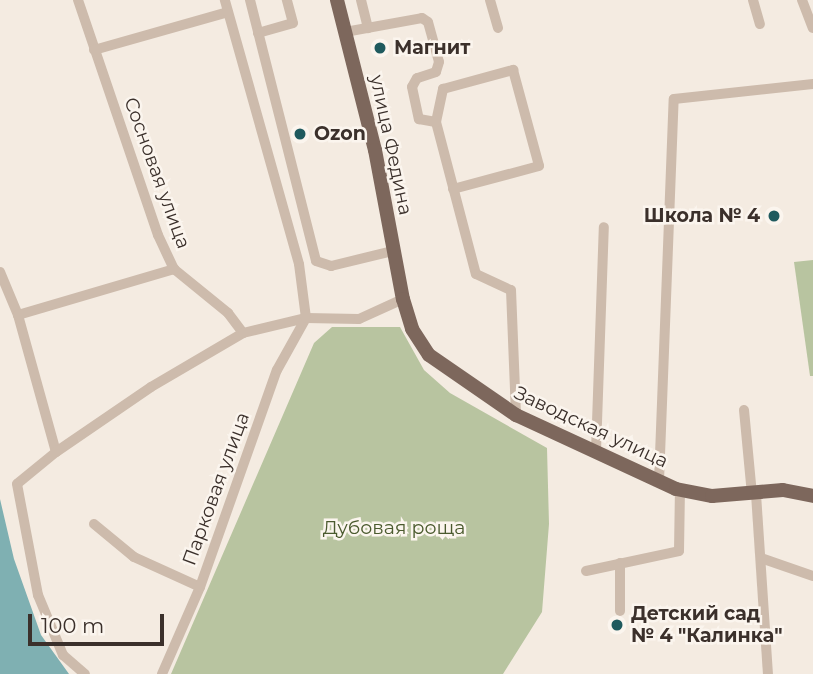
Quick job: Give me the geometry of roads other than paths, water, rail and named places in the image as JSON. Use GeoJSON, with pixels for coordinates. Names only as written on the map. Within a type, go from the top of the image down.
{"type":"FeatureCollection","features":[{"type":"Feature","properties":{"kind":"main road","name":"улица Федина"},"geometry":{"type":"LineString","coordinates":[[337,0],[375,150],[403,299]]}},
{"type":"Feature","properties":{"kind":"main road","name":"Заводская улица"},"geometry":{"type":"LineString","coordinates":[[403,299],[412,329],[429,355],[516,415],[680,490],[712,496],[783,490],[813,496]]}},
{"type":"Feature","properties":{"kind":"street","name":"Сосновая улица"},"geometry":{"type":"LineString","coordinates":[[78,0],[174,269],[228,313],[243,333]]}},
{"type":"Feature","properties":{"kind":"street"},"geometry":{"type":"LineString","coordinates":[[250,0],[316,261],[331,266],[393,251]]}},
{"type":"Feature","properties":{"kind":"street"},"geometry":{"type":"LineString","coordinates":[[258,33],[293,23],[286,0]]}},
{"type":"Feature","properties":{"kind":"street"},"geometry":{"type":"LineString","coordinates":[[361,0],[368,28]]}},
{"type":"Feature","properties":{"kind":"street"},"geometry":{"type":"LineString","coordinates":[[490,0],[498,28]]}},
{"type":"Feature","properties":{"kind":"street"},"geometry":{"type":"LineString","coordinates":[[753,0],[760,24]]}},
{"type":"Feature","properties":{"kind":"street"},"geometry":{"type":"LineString","coordinates":[[802,0],[813,29]]}},
{"type":"Feature","properties":{"kind":"street"},"geometry":{"type":"LineString","coordinates":[[94,50],[227,6],[299,264],[306,318]]}},
{"type":"Feature","properties":{"kind":"street"},"geometry":{"type":"LineString","coordinates":[[345,32],[422,18],[428,22],[439,62],[436,72],[417,78],[412,87],[419,119],[436,122]]}},
{"type":"Feature","properties":{"kind":"street"},"geometry":{"type":"LineString","coordinates":[[453,189],[539,166],[513,70],[443,89],[436,122],[453,189],[476,274],[511,290],[516,415]]}},
{"type":"Feature","properties":{"kind":"street"},"geometry":{"type":"LineString","coordinates":[[659,481],[674,99],[813,84]]}},
{"type":"Feature","properties":{"kind":"street"},"geometry":{"type":"LineString","coordinates":[[596,451],[604,227]]}},
{"type":"Feature","properties":{"kind":"street"},"geometry":{"type":"LineString","coordinates":[[18,315],[174,269]]}},
{"type":"Feature","properties":{"kind":"street"},"geometry":{"type":"LineString","coordinates":[[0,272],[18,315],[56,452]]}},
{"type":"Feature","properties":{"kind":"street"},"geometry":{"type":"LineString","coordinates":[[85,674],[63,656],[38,595],[17,484],[56,452],[151,387],[243,333],[306,318],[359,319],[403,299]]}},
{"type":"Feature","properties":{"kind":"street","name":"Парковая улица"},"geometry":{"type":"LineString","coordinates":[[162,674],[200,587],[277,370],[306,318]]}},
{"type":"Feature","properties":{"kind":"street"},"geometry":{"type":"LineString","coordinates":[[744,410],[761,558],[768,674]]}},
{"type":"Feature","properties":{"kind":"street"},"geometry":{"type":"LineString","coordinates":[[586,571],[679,551],[680,490]]}},
{"type":"Feature","properties":{"kind":"street"},"geometry":{"type":"LineString","coordinates":[[94,524],[134,557],[200,587]]}},
{"type":"Feature","properties":{"kind":"street"},"geometry":{"type":"LineString","coordinates":[[761,558],[813,576]]}},
{"type":"Feature","properties":{"kind":"street"},"geometry":{"type":"LineString","coordinates":[[620,611],[621,563]]}},
{"type":"Feature","properties":{"kind":"water"},"geometry":{"type":"Polygon","coordinates":[[[0,499],[14,559],[41,635],[69,674],[0,674],[0,499]]]}},
{"type":"Feature","properties":{"kind":"place","name":"Магнит"},"geometry":{"type":"Point","coordinates":[380,48]}},
{"type":"Feature","properties":{"kind":"place","name":"Ozon"},"geometry":{"type":"Point","coordinates":[300,134]}},
{"type":"Feature","properties":{"kind":"place","name":"Школа № 4"},"geometry":{"type":"Point","coordinates":[774,216]}},
{"type":"Feature","properties":{"kind":"place","name":"Детский сад № 4 \"Калинка\""},"geometry":{"type":"Point","coordinates":[617,625]}},
{"type":"Feature","properties":{"kind":"park label","name":"Дубовая роща"},"geometry":{"type":"Point","coordinates":[394,528]}}]}
